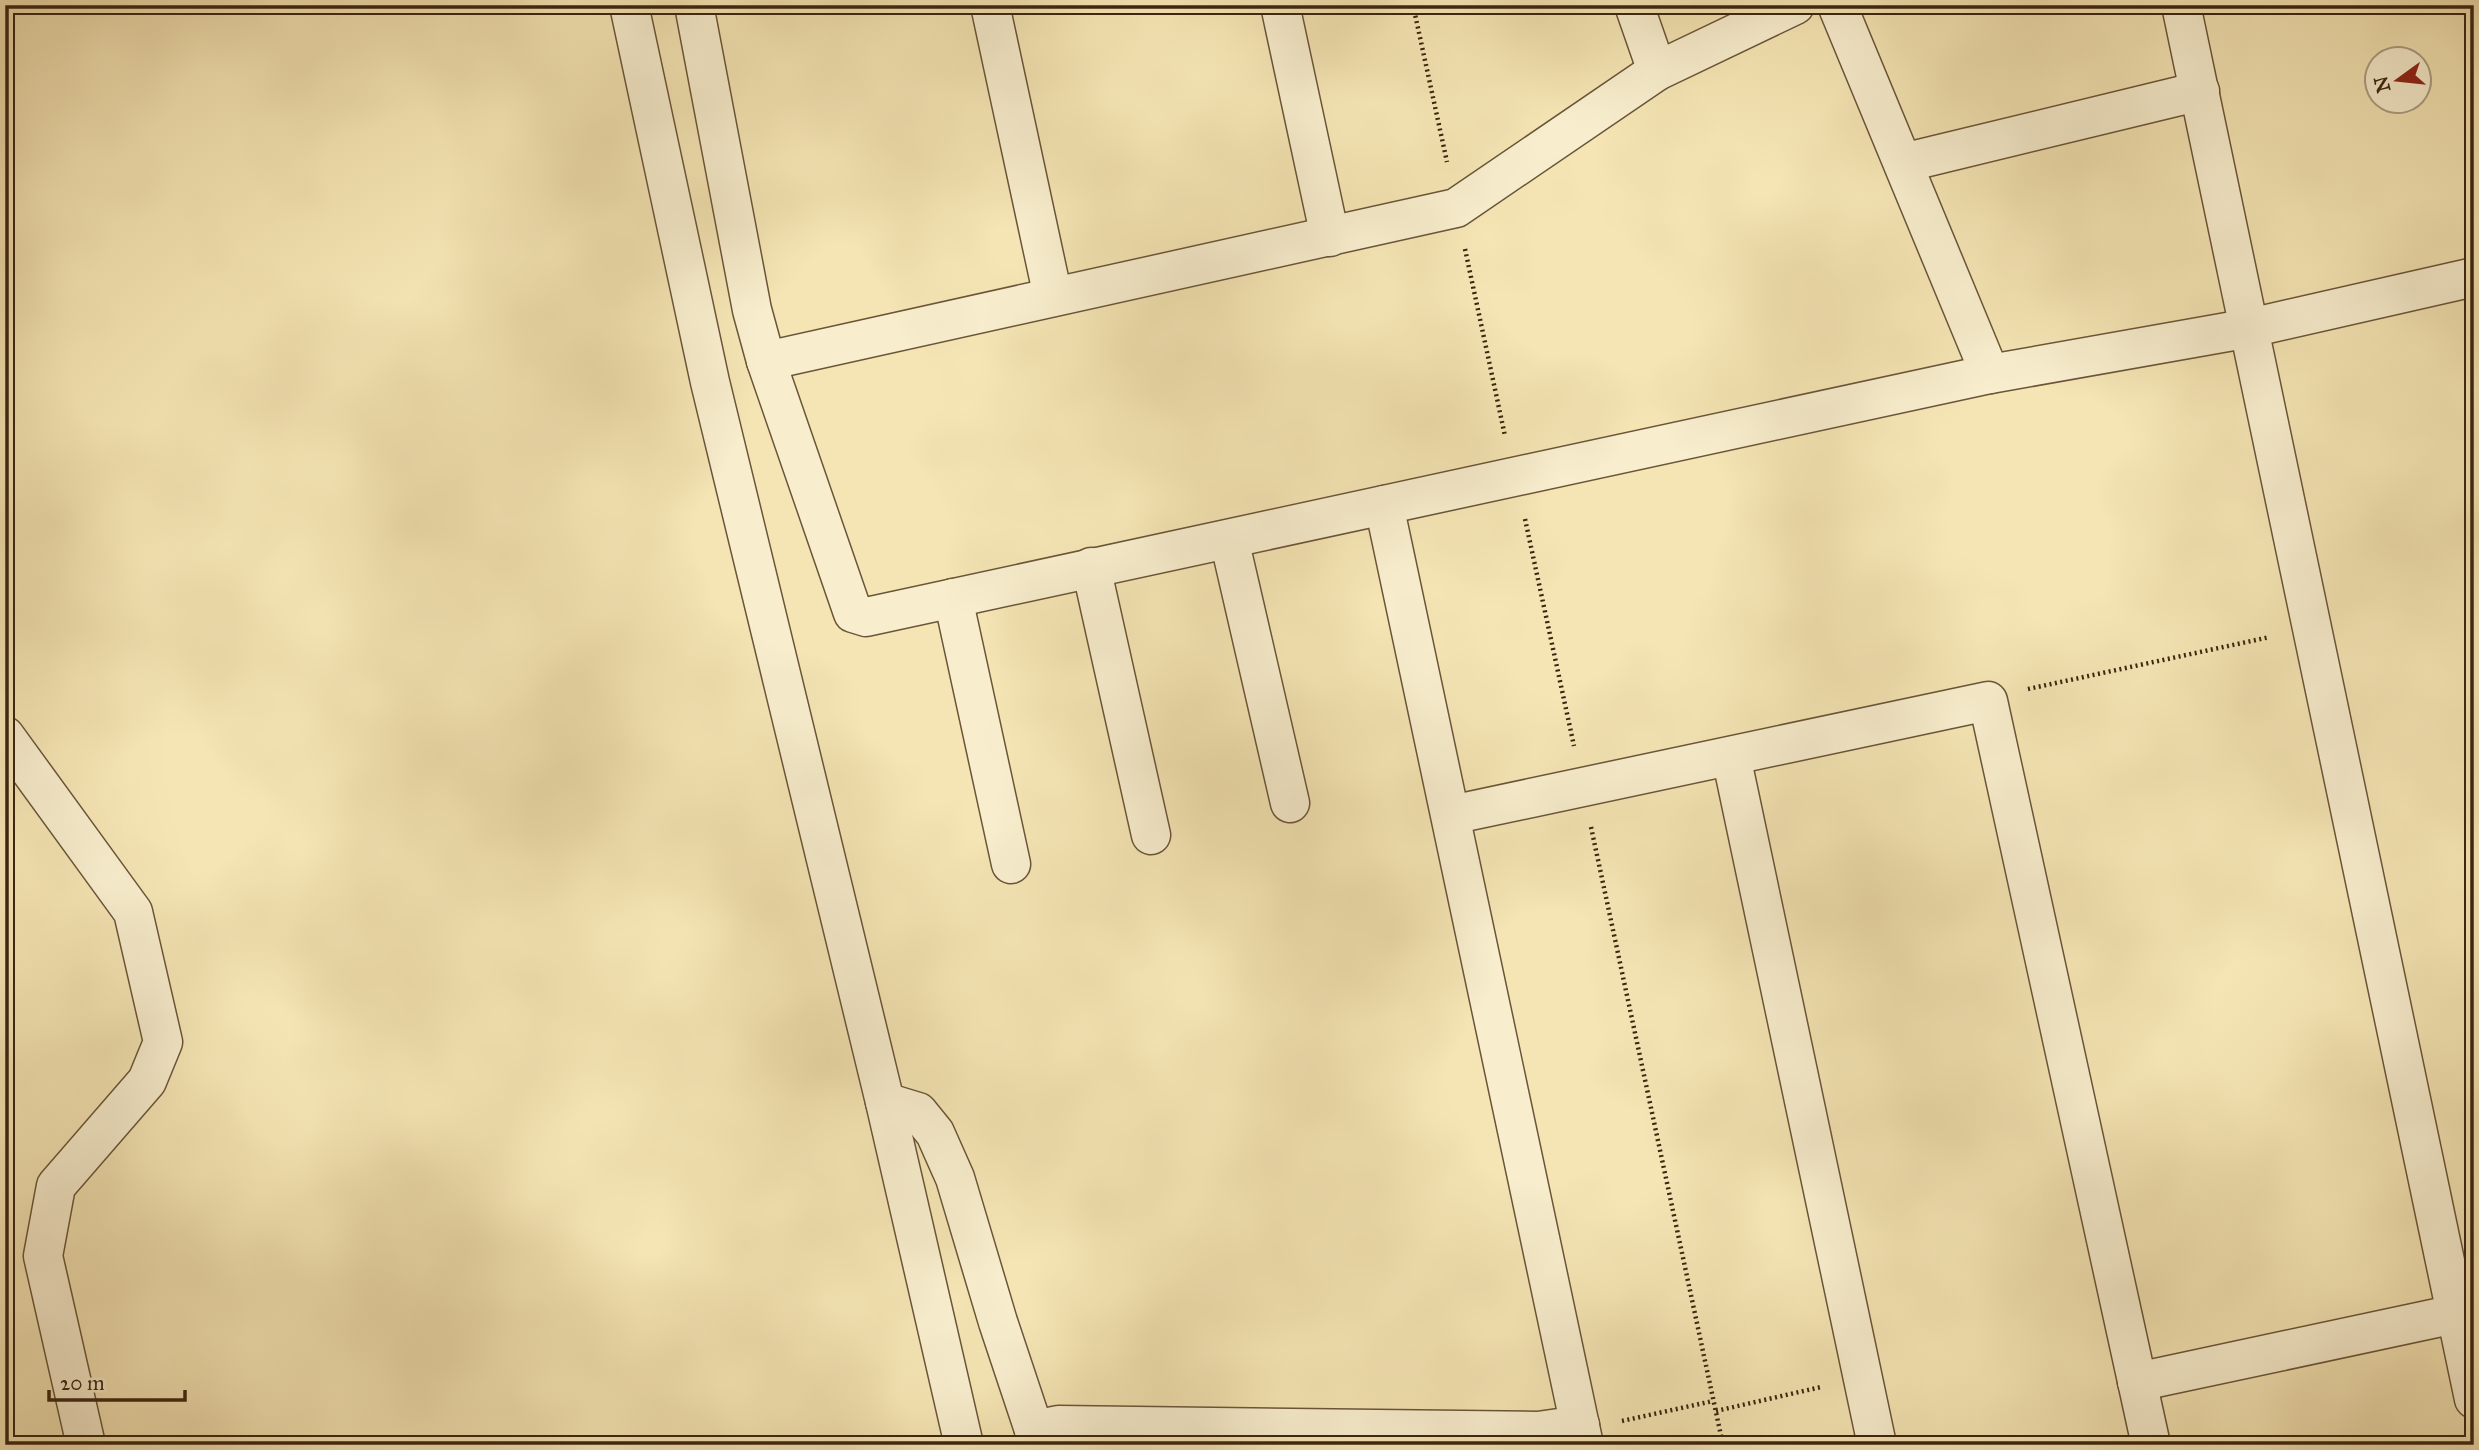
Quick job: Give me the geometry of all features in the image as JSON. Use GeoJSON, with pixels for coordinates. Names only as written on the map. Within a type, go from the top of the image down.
{"type":"FeatureCollection","features":[{"type":"Feature","properties":{"kind":"street"},"geometry":{"type":"LineString","coordinates":[[629,5],[710,382],[885,1102],[964,1445]]}},
{"type":"Feature","properties":{"kind":"street"},"geometry":{"type":"LineString","coordinates":[[694,5],[752,310],[766,361],[853,614],[866,617],[1990,374],[2250,328],[2474,277]]}},
{"type":"Feature","properties":{"kind":"street"},"geometry":{"type":"LineString","coordinates":[[990,5],[1053,297]]}},
{"type":"Feature","properties":{"kind":"street"},"geometry":{"type":"LineString","coordinates":[[1280,5],[1330,237]]}},
{"type":"Feature","properties":{"kind":"street"},"geometry":{"type":"LineString","coordinates":[[1634,5],[1657,72]]}},
{"type":"Feature","properties":{"kind":"street"},"geometry":{"type":"LineString","coordinates":[[766,361],[1456,208],[1657,72],[1795,5]]}},
{"type":"Feature","properties":{"kind":"street"},"geometry":{"type":"LineString","coordinates":[[1837,5],[1990,374]]}},
{"type":"Feature","properties":{"kind":"street"},"geometry":{"type":"LineString","coordinates":[[2182,5],[2312,628],[2465,1312],[2474,1399]]}},
{"type":"Feature","properties":{"kind":"street"},"geometry":{"type":"LineString","coordinates":[[1903,163],[2200,91]]}},
{"type":"Feature","properties":{"kind":"street"},"geometry":{"type":"LineString","coordinates":[[885,1102],[918,1112],[935,1133],[955,1178],[1035,1437],[1058,1425],[1538,1431],[1582,1435],[1384,505]]}},
{"type":"Feature","properties":{"kind":"street"},"geometry":{"type":"LineString","coordinates":[[1229,539],[1290,803]]}},
{"type":"Feature","properties":{"kind":"street"},"geometry":{"type":"LineString","coordinates":[[1091,568],[1151,835]]}},
{"type":"Feature","properties":{"kind":"street"},"geometry":{"type":"LineString","coordinates":[[953,598],[1011,864]]}},
{"type":"Feature","properties":{"kind":"street"},"geometry":{"type":"LineString","coordinates":[[1451,815],[1987,701],[2151,1445]]}},
{"type":"Feature","properties":{"kind":"street"},"geometry":{"type":"LineString","coordinates":[[5,736],[134,912],[163,1042],[147,1081],[55,1186],[43,1256],[86,1445]]}},
{"type":"Feature","properties":{"kind":"street"},"geometry":{"type":"LineString","coordinates":[[1731,755],[1877,1445]]}},
{"type":"Feature","properties":{"kind":"street"},"geometry":{"type":"LineString","coordinates":[[2137,1382],[2465,1312]]}},
{"type":"Feature","properties":{"kind":"path"},"geometry":{"type":"LineString","coordinates":[[1513,477],[1520,494],[1723,1445]]}},
{"type":"Feature","properties":{"kind":"path"},"geometry":{"type":"LineString","coordinates":[[1987,701],[2003,694],[2312,628]]}},
{"type":"Feature","properties":{"kind":"path"},"geometry":{"type":"LineString","coordinates":[[1716,1411],[1863,1378]]}},
{"type":"Feature","properties":{"kind":"path"},"geometry":{"type":"LineString","coordinates":[[1582,1435],[1603,1425],[1713,1401]]}}]}
